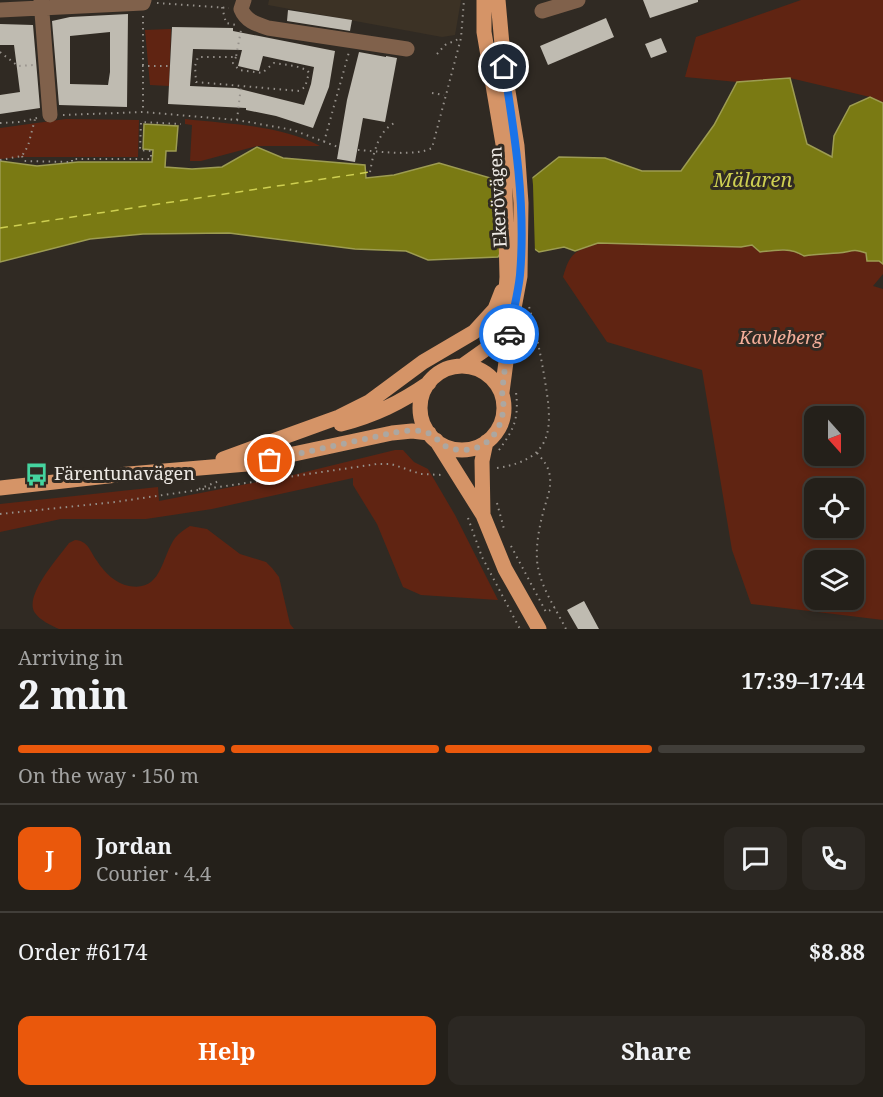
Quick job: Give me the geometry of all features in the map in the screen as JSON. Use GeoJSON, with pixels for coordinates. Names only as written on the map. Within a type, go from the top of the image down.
{"type":"FeatureCollection","features":[{"type":"Feature","properties":{"kind":"main road","name":"Ekerövägen"},"geometry":{"type":"LineString","coordinates":[[484,0],[484,32],[504,150],[512,278],[511,324],[502,392]]}},
{"type":"Feature","properties":{"kind":"main road","name":"Ekerövägen"},"geometry":{"type":"LineString","coordinates":[[462,366],[493,344],[504,318],[512,278],[521,203],[517,146],[504,67],[498,0]]}},
{"type":"Feature","properties":{"kind":"main road","name":"Ekerövägen"},"geometry":{"type":"LineString","coordinates":[[223,459],[339,417],[369,402],[423,362],[474,332],[495,309],[512,278]]}},
{"type":"Feature","properties":{"kind":"main road"},"geometry":{"type":"LineString","coordinates":[[432,437],[452,449],[460,450],[467,450],[486,442],[496,433],[503,419],[504,401],[502,392],[496,383],[488,375],[473,368],[462,366],[442,371],[429,383],[420,407],[424,424],[432,437],[483,515],[505,569],[539,629]]}},
{"type":"Feature","properties":{"kind":"main road","name":"Ekerövägen"},"geometry":{"type":"LineString","coordinates":[[117,475],[223,459],[373,416],[429,383]]}},
{"type":"Feature","properties":{"kind":"main road","name":"Ekerövägen"},"geometry":{"type":"LineString","coordinates":[[0,488],[247,464],[412,430],[432,437]]}},
{"type":"Feature","properties":{"kind":"main road"},"geometry":{"type":"LineString","coordinates":[[483,515],[482,461],[486,442]]}},
{"type":"Feature","properties":{"kind":"street"},"geometry":{"type":"LineString","coordinates":[[542,11],[578,0]]}},
{"type":"Feature","properties":{"kind":"street"},"geometry":{"type":"LineString","coordinates":[[0,10],[41,4],[143,2]]}},
{"type":"Feature","properties":{"kind":"street"},"geometry":{"type":"LineString","coordinates":[[41,4],[45,64],[43,117]]}},
{"type":"Feature","properties":{"kind":"street"},"geometry":{"type":"LineString","coordinates":[[243,8],[254,23],[268,28],[407,49]]}},
{"type":"Feature","properties":{"kind":"path"},"geometry":{"type":"LineString","coordinates":[[358,150],[414,152],[426,151],[432,147],[461,38],[464,0]]}},
{"type":"Feature","properties":{"kind":"path"},"geometry":{"type":"LineString","coordinates":[[143,112],[143,2],[243,8],[236,57],[233,63],[239,70],[262,73],[274,63],[307,70],[309,73],[305,87],[299,91],[196,82],[194,66],[198,57],[236,57]]}},
{"type":"Feature","properties":{"kind":"path"},"geometry":{"type":"LineString","coordinates":[[437,54],[445,45],[461,38]]}},
{"type":"Feature","properties":{"kind":"path"},"geometry":{"type":"LineString","coordinates":[[323,143],[352,41]]}},
{"type":"Feature","properties":{"kind":"path"},"geometry":{"type":"LineString","coordinates":[[0,52],[18,66],[45,64]]}},
{"type":"Feature","properties":{"kind":"path"},"geometry":{"type":"LineString","coordinates":[[142,66],[168,66]]}},
{"type":"Feature","properties":{"kind":"path"},"geometry":{"type":"LineString","coordinates":[[237,120],[241,86]]}},
{"type":"Feature","properties":{"kind":"path"},"geometry":{"type":"LineString","coordinates":[[432,93],[445,95]]}},
{"type":"Feature","properties":{"kind":"path"},"geometry":{"type":"LineString","coordinates":[[0,123],[43,117],[143,112],[237,120],[294,130],[338,147]]}},
{"type":"Feature","properties":{"kind":"path"},"geometry":{"type":"LineString","coordinates":[[22,156],[43,117]]}},
{"type":"Feature","properties":{"kind":"path"},"geometry":{"type":"LineString","coordinates":[[22,156],[24,161],[151,159],[151,151],[140,150],[141,122],[181,124]]}},
{"type":"Feature","properties":{"kind":"path"},"geometry":{"type":"LineString","coordinates":[[370,172],[374,151],[388,126],[394,123]]}},
{"type":"Feature","properties":{"kind":"path"},"geometry":{"type":"LineString","coordinates":[[0,160],[22,156]]}},
{"type":"Feature","properties":{"kind":"path"},"geometry":{"type":"LineString","coordinates":[[497,468],[516,465],[537,453],[545,441],[550,414],[528,301],[525,308]]}},
{"type":"Feature","properties":{"kind":"path"},"geometry":{"type":"LineString","coordinates":[[497,456],[513,430],[517,416],[516,385]]}},
{"type":"Feature","properties":{"kind":"path"},"geometry":{"type":"LineString","coordinates":[[537,453],[545,462],[551,483],[538,539],[539,572],[566,629]]}},
{"type":"Feature","properties":{"kind":"path"},"geometry":{"type":"LineString","coordinates":[[493,472],[494,461]]}},
{"type":"Feature","properties":{"kind":"path"},"geometry":{"type":"LineString","coordinates":[[0,514],[194,491],[377,464],[391,464],[420,474],[443,475]]}},
{"type":"Feature","properties":{"kind":"path"},"geometry":{"type":"LineString","coordinates":[[194,491],[226,478]]}},
{"type":"Feature","properties":{"kind":"path"},"geometry":{"type":"LineString","coordinates":[[496,495],[505,530]]}},
{"type":"Feature","properties":{"kind":"path"},"geometry":{"type":"LineString","coordinates":[[466,513],[483,557],[520,629]]}},
{"type":"Feature","properties":{"kind":"path"},"geometry":{"type":"LineString","coordinates":[[509,540],[546,612],[555,608]]}},
{"type":"Feature","properties":{"kind":"shaded area"},"geometry":{"type":"Polygon","coordinates":[[[269,0],[461,0],[455,35],[442,37],[268,5],[269,0]]]}},
{"type":"Feature","properties":{"kind":"green space"},"geometry":{"type":"Polygon","coordinates":[[[801,0],[883,0],[883,103],[870,97],[790,78],[737,82],[685,77],[696,37],[801,0]]]}},
{"type":"Feature","properties":{"kind":"green space"},"geometry":{"type":"Polygon","coordinates":[[[171,29],[169,86],[150,85],[145,30],[171,29]]]}},
{"type":"Feature","properties":{"kind":"green space"},"geometry":{"type":"Polygon","coordinates":[[[66,119],[139,120],[138,157],[0,159],[0,128],[66,119]]]}},
{"type":"Feature","properties":{"kind":"green space"},"geometry":{"type":"Polygon","coordinates":[[[185,119],[271,130],[305,139],[320,146],[257,146],[201,161],[190,161],[192,125],[185,124],[185,119]]]}},
{"type":"Feature","properties":{"kind":"green space","name":"Kavleberg"},"geometry":{"type":"Polygon","coordinates":[[[598,243],[741,247],[752,245],[760,252],[788,250],[804,256],[825,252],[839,253],[853,249],[866,253],[883,264],[883,274],[873,286],[883,289],[883,620],[751,604],[732,550],[702,370],[607,342],[563,277],[571,257],[598,243]]]}},
{"type":"Feature","properties":{"kind":"green space"},"geometry":{"type":"Polygon","coordinates":[[[403,450],[414,462],[428,469],[455,515],[498,600],[421,595],[403,587],[377,524],[353,485],[353,478],[212,509],[146,519],[61,519],[0,532],[0,504],[158,487],[159,501],[293,475],[403,450]]]}},
{"type":"Feature","properties":{"kind":"green space"},"geometry":{"type":"Polygon","coordinates":[[[190,526],[207,529],[240,554],[266,562],[279,577],[290,624],[294,629],[59,629],[42,620],[35,613],[34,597],[38,587],[69,543],[75,540],[83,542],[100,565],[119,583],[140,586],[154,579],[175,538],[190,526]]]}},
{"type":"Feature","properties":{"kind":"water","name":"Mälaren"},"geometry":{"type":"Polygon","coordinates":[[[790,78],[807,144],[832,157],[834,136],[850,106],[870,97],[883,103],[883,264],[879,261],[867,261],[866,253],[857,251],[804,256],[788,250],[760,252],[752,245],[741,247],[598,243],[575,251],[564,247],[539,252],[517,237],[503,249],[498,257],[428,260],[406,251],[355,249],[229,233],[143,234],[90,239],[0,262],[0,161],[37,166],[78,162],[152,162],[153,150],[143,149],[144,124],[178,126],[176,151],[166,151],[165,167],[192,169],[222,167],[257,147],[283,158],[365,165],[366,178],[394,175],[439,163],[521,187],[559,157],[605,158],[642,171],[681,171],[714,125],[737,82],[790,78]]]}},
{"type":"Feature","properties":{"kind":"pier"},"geometry":{"type":"Polygon","coordinates":[[[532,174],[535,253],[515,240],[498,176],[521,183],[532,174]]]}},
{"type":"Feature","properties":{"kind":"building"},"geometry":{"type":"Polygon","coordinates":[[[643,0],[698,0],[698,2],[650,18],[643,0]]]}},
{"type":"Feature","properties":{"kind":"building"},"geometry":{"type":"Polygon","coordinates":[[[288,10],[352,20],[350,31],[287,21],[288,10]]]}},
{"type":"Feature","properties":{"kind":"building"},"geometry":{"type":"Polygon","coordinates":[[[128,14],[127,107],[59,105],[52,21],[70,17],[128,14]],[[110,32],[70,36],[70,84],[108,85],[110,32]]]}},
{"type":"Feature","properties":{"kind":"building"},"geometry":{"type":"Polygon","coordinates":[[[606,18],[614,37],[548,65],[540,46],[606,18]]]}},
{"type":"Feature","properties":{"kind":"building"},"geometry":{"type":"Polygon","coordinates":[[[0,24],[33,25],[40,108],[0,114],[0,95],[20,92],[14,45],[0,45],[0,24]]]}},
{"type":"Feature","properties":{"kind":"building"},"geometry":{"type":"Polygon","coordinates":[[[172,27],[233,28],[233,31],[335,51],[329,87],[313,128],[276,116],[246,110],[246,108],[168,104],[172,27]],[[193,49],[190,86],[236,88],[304,105],[314,67],[263,56],[259,71],[238,66],[242,50],[193,49]]]}},
{"type":"Feature","properties":{"kind":"building"},"geometry":{"type":"Polygon","coordinates":[[[661,38],[667,52],[651,58],[645,44],[661,38]]]}},
{"type":"Feature","properties":{"kind":"building"},"geometry":{"type":"Polygon","coordinates":[[[359,52],[397,58],[385,122],[363,118],[355,162],[337,159],[347,100],[359,52]]]}},
{"type":"Feature","properties":{"kind":"building"},"geometry":{"type":"Polygon","coordinates":[[[584,601],[599,629],[578,629],[567,610],[584,601]]]}},
{"type":"Feature","properties":{"kind":"ferry route"},"geometry":{"type":"LineString","coordinates":[[0,228],[370,172]]}},
{"type":"Feature","properties":{"kind":"way so far"},"geometry":{"type":"LineString","coordinates":[[270,460],[412,430],[429,433],[452,449],[467,450],[479,446],[496,433],[503,419],[502,392],[509,334]]}},
{"type":"Feature","properties":{"kind":"place","name":"Färentunavägen"},"geometry":{"type":"Point","coordinates":[36,474]}},
{"type":"Feature","properties":{"kind":"route"},"geometry":{"type":"LineString","coordinates":[[504,67],[517,146],[521,203],[520,276],[509,334]]}}]}
